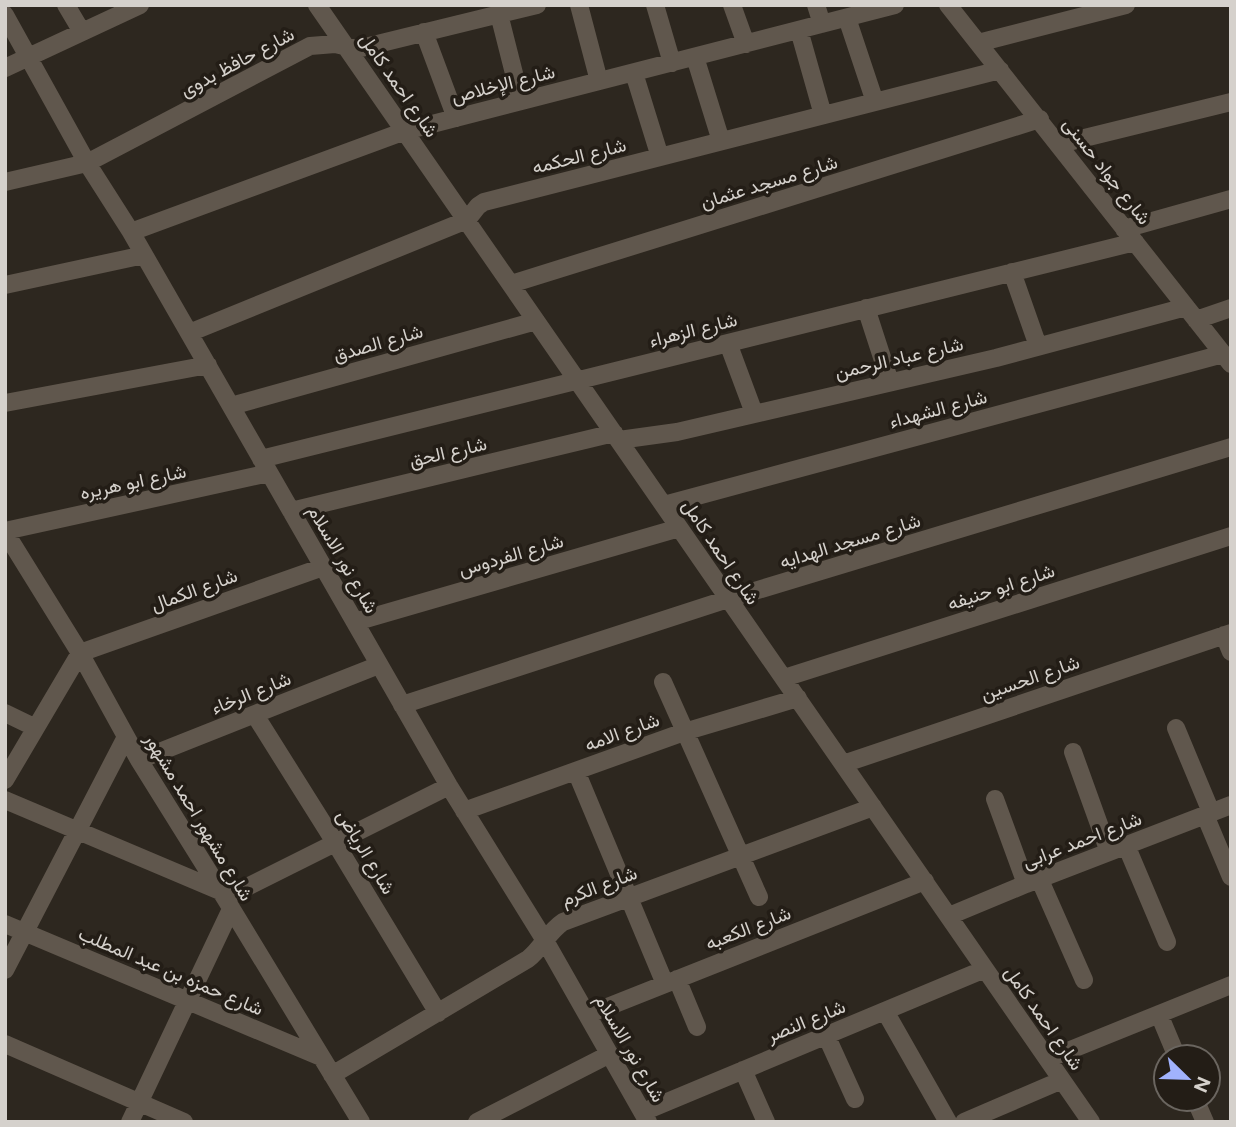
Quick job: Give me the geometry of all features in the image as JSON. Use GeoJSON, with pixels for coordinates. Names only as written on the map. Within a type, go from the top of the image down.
{"type":"FeatureCollection","features":[{"type":"Feature","properties":{"kind":"street"},"geometry":{"type":"LineString","coordinates":[[66,5],[82,32]]}},
{"type":"Feature","properties":{"kind":"street"},"geometry":{"type":"LineString","coordinates":[[5,68],[140,5]]}},
{"type":"Feature","properties":{"kind":"street","name":"شارع احمد كامل"},"geometry":{"type":"LineString","coordinates":[[317,5],[1091,1122]]}},
{"type":"Feature","properties":{"kind":"street","name":"شارع حافظ بدوى"},"geometry":{"type":"LineString","coordinates":[[5,181],[87,163],[310,46],[323,43],[347,48],[367,47],[537,5]]}},
{"type":"Feature","properties":{"kind":"street"},"geometry":{"type":"LineString","coordinates":[[579,5],[599,81]]}},
{"type":"Feature","properties":{"kind":"street"},"geometry":{"type":"LineString","coordinates":[[655,5],[672,62]]}},
{"type":"Feature","properties":{"kind":"street"},"geometry":{"type":"LineString","coordinates":[[732,5],[746,44]]}},
{"type":"Feature","properties":{"kind":"street"},"geometry":{"type":"LineString","coordinates":[[816,5],[822,24]]}},
{"type":"Feature","properties":{"kind":"street","name":"شارع الإخلاص"},"geometry":{"type":"LineString","coordinates":[[131,232],[405,131],[895,5]]}},
{"type":"Feature","properties":{"kind":"street","name":"شارع جواد حسنى"},"geometry":{"type":"LineString","coordinates":[[948,5],[1227,359]]}},
{"type":"Feature","properties":{"kind":"street"},"geometry":{"type":"LineString","coordinates":[[978,43],[1126,5]]}},
{"type":"Feature","properties":{"kind":"street"},"geometry":{"type":"LineString","coordinates":[[499,14],[521,102]]}},
{"type":"Feature","properties":{"kind":"street","name":"شارع نور الاسلام"},"geometry":{"type":"LineString","coordinates":[[5,15],[87,163],[131,232],[449,786],[544,939],[646,1117]]}},
{"type":"Feature","properties":{"kind":"street"},"geometry":{"type":"LineString","coordinates":[[847,18],[876,102]]}},
{"type":"Feature","properties":{"kind":"street"},"geometry":{"type":"LineString","coordinates":[[799,30],[823,115]]}},
{"type":"Feature","properties":{"kind":"street"},"geometry":{"type":"LineString","coordinates":[[424,32],[456,118]]}},
{"type":"Feature","properties":{"kind":"street"},"geometry":{"type":"LineString","coordinates":[[695,57],[721,141]]}},
{"type":"Feature","properties":{"kind":"street","name":"شارع الحكمه"},"geometry":{"type":"LineString","coordinates":[[189,333],[467,220],[484,202],[1000,70]]}},
{"type":"Feature","properties":{"kind":"street"},"geometry":{"type":"LineString","coordinates":[[634,73],[660,157]]}},
{"type":"Feature","properties":{"kind":"street"},"geometry":{"type":"LineString","coordinates":[[1060,144],[1231,102]]}},
{"type":"Feature","properties":{"kind":"street","name":"شارع مسجد عثمان"},"geometry":{"type":"LineString","coordinates":[[511,284],[1040,120]]}},
{"type":"Feature","properties":{"kind":"street","name":"شارع الزهراء"},"geometry":{"type":"LineString","coordinates":[[265,466],[578,380],[1012,272],[1130,235],[1231,199]]}},
{"type":"Feature","properties":{"kind":"street"},"geometry":{"type":"LineString","coordinates":[[5,285],[144,255]]}},
{"type":"Feature","properties":{"kind":"street"},"geometry":{"type":"LineString","coordinates":[[1012,272],[1038,346]]}},
{"type":"Feature","properties":{"kind":"street"},"geometry":{"type":"LineString","coordinates":[[866,308],[890,382]]}},
{"type":"Feature","properties":{"kind":"street","name":"شارع عباد الرحمن"},"geometry":{"type":"LineString","coordinates":[[617,437],[677,432],[1038,346],[1191,313],[1231,308]]}},
{"type":"Feature","properties":{"kind":"street","name":"شارع الصدق"},"geometry":{"type":"LineString","coordinates":[[231,406],[536,321]]}},
{"type":"Feature","properties":{"kind":"street"},"geometry":{"type":"LineString","coordinates":[[728,343],[754,413]]}},
{"type":"Feature","properties":{"kind":"street","name":"شارع الشهداء"},"geometry":{"type":"LineString","coordinates":[[664,505],[1227,359]]}},
{"type":"Feature","properties":{"kind":"street"},"geometry":{"type":"LineString","coordinates":[[5,403],[208,365]]}},
{"type":"Feature","properties":{"kind":"street","name":"شارع الحق"},"geometry":{"type":"LineString","coordinates":[[291,511],[617,437]]}},
{"type":"Feature","properties":{"kind":"street","name":"شارع مسجد الهدايه"},"geometry":{"type":"LineString","coordinates":[[402,705],[728,599],[1231,447]]}},
{"type":"Feature","properties":{"kind":"street","name":"شارع ابو هريره"},"geometry":{"type":"LineString","coordinates":[[5,531],[265,466]]}},
{"type":"Feature","properties":{"kind":"street","name":"شارع الفردوس"},"geometry":{"type":"LineString","coordinates":[[355,622],[679,528]]}},
{"type":"Feature","properties":{"kind":"street","name":"شارع مشهور احمد مشهور"},"geometry":{"type":"LineString","coordinates":[[5,531],[80,653],[139,760],[361,1122]]}},
{"type":"Feature","properties":{"kind":"street","name":"شارع ابو حنيفه"},"geometry":{"type":"LineString","coordinates":[[784,678],[1231,536]]}},
{"type":"Feature","properties":{"kind":"street","name":"شارع الكمال"},"geometry":{"type":"LineString","coordinates":[[80,653],[323,567]]}},
{"type":"Feature","properties":{"kind":"street","name":"شارع الحسين"},"geometry":{"type":"LineString","coordinates":[[843,764],[1229,640]]}},
{"type":"Feature","properties":{"kind":"street"},"geometry":{"type":"LineString","coordinates":[[5,780],[80,653]]}},
{"type":"Feature","properties":{"kind":"street","name":"شارع الرخاء"},"geometry":{"type":"LineString","coordinates":[[139,760],[379,665]]}},
{"type":"Feature","properties":{"kind":"street"},"geometry":{"type":"LineString","coordinates":[[663,682],[759,897]]}},
{"type":"Feature","properties":{"kind":"street","name":"شارع الامه"},"geometry":{"type":"LineString","coordinates":[[464,811],[684,732],[797,698]]}},
{"type":"Feature","properties":{"kind":"street"},"geometry":{"type":"LineString","coordinates":[[5,713],[34,727]]}},
{"type":"Feature","properties":{"kind":"street","name":"شارع الرياض"},"geometry":{"type":"LineString","coordinates":[[255,715],[438,1013]]}},
{"type":"Feature","properties":{"kind":"street"},"geometry":{"type":"LineString","coordinates":[[1176,728],[1231,877]]}},
{"type":"Feature","properties":{"kind":"street"},"geometry":{"type":"LineString","coordinates":[[5,970],[126,737]]}},
{"type":"Feature","properties":{"kind":"street"},"geometry":{"type":"LineString","coordinates":[[1073,752],[1118,848],[1167,942]]}},
{"type":"Feature","properties":{"kind":"street"},"geometry":{"type":"LineString","coordinates":[[576,771],[628,897],[697,1027]]}},
{"type":"Feature","properties":{"kind":"street"},"geometry":{"type":"LineString","coordinates":[[130,1122],[187,1001],[225,899],[449,786]]}},
{"type":"Feature","properties":{"kind":"street"},"geometry":{"type":"LineString","coordinates":[[995,799],[1032,881],[1084,980]]}},
{"type":"Feature","properties":{"kind":"street"},"geometry":{"type":"LineString","coordinates":[[5,800],[77,830],[225,899]]}},
{"type":"Feature","properties":{"kind":"street","name":"شارع احمد عرابى"},"geometry":{"type":"LineString","coordinates":[[949,916],[1032,881],[1231,805]]}},
{"type":"Feature","properties":{"kind":"street","name":"شارع الكرم"},"geometry":{"type":"LineString","coordinates":[[332,1075],[528,959],[538,951],[552,929],[563,922],[873,807]]}},
{"type":"Feature","properties":{"kind":"street","name":"شارع الكعبه"},"geometry":{"type":"LineString","coordinates":[[587,1015],[925,881]]}},
{"type":"Feature","properties":{"kind":"street","name":"شارع حمزه بن عبد المطلب"},"geometry":{"type":"LineString","coordinates":[[5,924],[321,1057]]}},
{"type":"Feature","properties":{"kind":"street","name":"شارع النصر"},"geometry":{"type":"LineString","coordinates":[[646,1117],[743,1070],[985,969]]}},
{"type":"Feature","properties":{"kind":"street"},"geometry":{"type":"LineString","coordinates":[[1048,1059],[1231,985]]}},
{"type":"Feature","properties":{"kind":"street"},"geometry":{"type":"LineString","coordinates":[[885,1011],[948,1122]]}},
{"type":"Feature","properties":{"kind":"street"},"geometry":{"type":"LineString","coordinates":[[1159,1014],[1171,1043]]}},
{"type":"Feature","properties":{"kind":"street"},"geometry":{"type":"LineString","coordinates":[[826,1035],[855,1099]]}},
{"type":"Feature","properties":{"kind":"street"},"geometry":{"type":"LineString","coordinates":[[5,1044],[184,1122]]}},
{"type":"Feature","properties":{"kind":"street"},"geometry":{"type":"LineString","coordinates":[[477,1122],[610,1054]]}},
{"type":"Feature","properties":{"kind":"street"},"geometry":{"type":"LineString","coordinates":[[743,1070],[766,1122]]}},
{"type":"Feature","properties":{"kind":"street"},"geometry":{"type":"LineString","coordinates":[[964,1122],[1062,1080]]}},
{"type":"Feature","properties":{"kind":"street"},"geometry":{"type":"LineString","coordinates":[[341,1122],[350,1105]]}}]}
